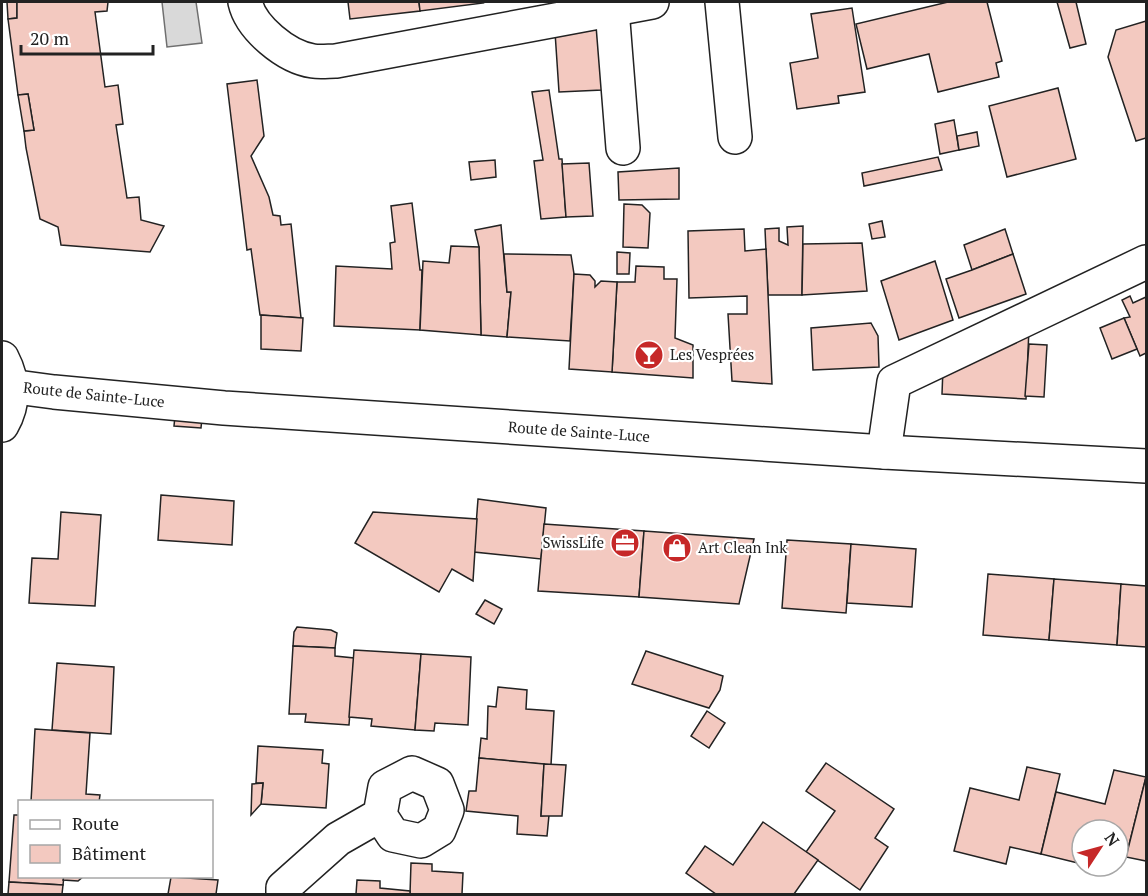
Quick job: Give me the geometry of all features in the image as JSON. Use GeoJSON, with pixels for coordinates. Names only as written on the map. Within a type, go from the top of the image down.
{"type":"FeatureCollection","features":[{"type":"Feature","properties":{"kind":"street"},"geometry":{"type":"LineString","coordinates":[[245,2],[254,22],[269,38],[288,52],[312,61],[336,62],[652,2]]}},
{"type":"Feature","properties":{"kind":"street"},"geometry":{"type":"LineString","coordinates":[[722,2],[735,137]]}},
{"type":"Feature","properties":{"kind":"street"},"geometry":{"type":"LineString","coordinates":[[612,9],[623,148]]}},
{"type":"Feature","properties":{"kind":"street"},"geometry":{"type":"LineString","coordinates":[[884,452],[894,382],[1146,262]]}},
{"type":"Feature","properties":{"kind":"street","name":"Route de Sainte-Luce"},"geometry":{"type":"LineString","coordinates":[[2,425],[10,406],[5,376],[54,392],[224,408],[884,452],[1146,466]]}},
{"type":"Feature","properties":{"kind":"street"},"geometry":{"type":"LineString","coordinates":[[283,894],[283,888],[338,840],[380,815]]}},
{"type":"Feature","properties":{"kind":"shaded area"},"geometry":{"type":"Polygon","coordinates":[[[162,2],[196,2],[202,43],[167,47],[162,2]]]}},
{"type":"Feature","properties":{"kind":"building"},"geometry":{"type":"Polygon","coordinates":[[[7,2],[17,2],[17,18],[8,19],[7,2]]]}},
{"type":"Feature","properties":{"kind":"building"},"geometry":{"type":"Polygon","coordinates":[[[17,2],[108,2],[107,11],[95,12],[105,87],[118,85],[123,124],[116,125],[127,198],[139,197],[141,220],[164,226],[150,252],[61,245],[58,227],[40,219],[24,131],[34,130],[28,94],[18,95],[8,19],[17,18],[17,2]]]}},
{"type":"Feature","properties":{"kind":"building"},"geometry":{"type":"Polygon","coordinates":[[[348,2],[419,2],[420,11],[350,19],[348,2]]]}},
{"type":"Feature","properties":{"kind":"building"},"geometry":{"type":"Polygon","coordinates":[[[419,2],[482,2],[483,3],[420,11],[419,2]]]}},
{"type":"Feature","properties":{"kind":"building"},"geometry":{"type":"Polygon","coordinates":[[[948,2],[987,2],[1002,61],[996,63],[999,77],[938,92],[929,54],[867,69],[856,24],[948,2]]]}},
{"type":"Feature","properties":{"kind":"building"},"geometry":{"type":"Polygon","coordinates":[[[1057,2],[1076,2],[1086,44],[1070,48],[1057,2]]]}},
{"type":"Feature","properties":{"kind":"building"},"geometry":{"type":"Polygon","coordinates":[[[852,8],[865,92],[838,96],[839,103],[797,109],[790,63],[818,58],[811,14],[852,8]]]}},
{"type":"Feature","properties":{"kind":"building"},"geometry":{"type":"Polygon","coordinates":[[[1146,21],[1146,138],[1136,141],[1108,57],[1116,30],[1146,21]]]}},
{"type":"Feature","properties":{"kind":"building"},"geometry":{"type":"Polygon","coordinates":[[[597,30],[602,90],[559,92],[555,32],[597,30]]]}},
{"type":"Feature","properties":{"kind":"building"},"geometry":{"type":"Polygon","coordinates":[[[257,80],[264,136],[251,156],[269,197],[273,215],[280,216],[281,225],[291,224],[301,318],[260,315],[251,249],[247,250],[227,84],[257,80]]]}},
{"type":"Feature","properties":{"kind":"building"},"geometry":{"type":"Polygon","coordinates":[[[1058,88],[1076,159],[1007,177],[989,106],[1058,88]]]}},
{"type":"Feature","properties":{"kind":"building"},"geometry":{"type":"Polygon","coordinates":[[[549,90],[559,159],[562,159],[566,217],[541,219],[534,161],[543,160],[532,92],[549,90]]]}},
{"type":"Feature","properties":{"kind":"building"},"geometry":{"type":"Polygon","coordinates":[[[28,94],[34,130],[24,131],[18,95],[28,94]]]}},
{"type":"Feature","properties":{"kind":"building"},"geometry":{"type":"Polygon","coordinates":[[[954,120],[959,150],[940,154],[935,124],[954,120]]]}},
{"type":"Feature","properties":{"kind":"building"},"geometry":{"type":"Polygon","coordinates":[[[977,132],[979,146],[959,150],[957,136],[977,132]]]}},
{"type":"Feature","properties":{"kind":"building"},"geometry":{"type":"Polygon","coordinates":[[[938,157],[942,170],[864,186],[862,173],[938,157]]]}},
{"type":"Feature","properties":{"kind":"building"},"geometry":{"type":"Polygon","coordinates":[[[495,160],[496,177],[471,180],[469,162],[495,160]]]}},
{"type":"Feature","properties":{"kind":"building"},"geometry":{"type":"Polygon","coordinates":[[[589,163],[593,216],[566,217],[562,164],[589,163]]]}},
{"type":"Feature","properties":{"kind":"building"},"geometry":{"type":"Polygon","coordinates":[[[679,168],[679,199],[619,200],[618,172],[679,168]]]}},
{"type":"Feature","properties":{"kind":"building"},"geometry":{"type":"Polygon","coordinates":[[[412,203],[420,270],[422,270],[420,330],[334,326],[336,266],[392,269],[390,243],[395,242],[391,206],[412,203]]]}},
{"type":"Feature","properties":{"kind":"building"},"geometry":{"type":"Polygon","coordinates":[[[624,204],[642,205],[650,213],[648,248],[623,247],[624,204]]]}},
{"type":"Feature","properties":{"kind":"building"},"geometry":{"type":"Polygon","coordinates":[[[882,221],[885,237],[872,239],[869,224],[882,221]]]}},
{"type":"Feature","properties":{"kind":"building"},"geometry":{"type":"Polygon","coordinates":[[[501,225],[507,292],[511,292],[507,337],[481,335],[479,247],[475,230],[501,225]]]}},
{"type":"Feature","properties":{"kind":"building"},"geometry":{"type":"Polygon","coordinates":[[[803,226],[802,295],[768,295],[765,229],[779,228],[779,241],[788,245],[787,227],[803,226]]]}},
{"type":"Feature","properties":{"kind":"building"},"geometry":{"type":"Polygon","coordinates":[[[744,229],[745,251],[766,249],[772,384],[732,381],[728,314],[747,314],[747,296],[689,298],[688,231],[744,229]]]}},
{"type":"Feature","properties":{"kind":"building"},"geometry":{"type":"Polygon","coordinates":[[[1005,229],[1013,254],[972,270],[964,245],[1005,229]]]}},
{"type":"Feature","properties":{"kind":"building"},"geometry":{"type":"Polygon","coordinates":[[[862,243],[867,291],[802,295],[803,244],[862,243]]]}},
{"type":"Feature","properties":{"kind":"building"},"geometry":{"type":"Polygon","coordinates":[[[451,246],[479,247],[481,335],[420,330],[423,261],[449,263],[451,246]]]}},
{"type":"Feature","properties":{"kind":"building"},"geometry":{"type":"Polygon","coordinates":[[[617,252],[630,253],[629,274],[617,274],[617,252]]]}},
{"type":"Feature","properties":{"kind":"building"},"geometry":{"type":"Polygon","coordinates":[[[504,254],[571,255],[574,274],[570,341],[507,337],[511,292],[507,292],[504,254]]]}},
{"type":"Feature","properties":{"kind":"building"},"geometry":{"type":"Polygon","coordinates":[[[1013,254],[1026,294],[959,318],[946,279],[1013,254]]]}},
{"type":"Feature","properties":{"kind":"building"},"geometry":{"type":"Polygon","coordinates":[[[935,261],[953,320],[899,340],[881,281],[935,261]]]}},
{"type":"Feature","properties":{"kind":"building"},"geometry":{"type":"Polygon","coordinates":[[[636,266],[664,267],[664,279],[677,279],[675,338],[693,345],[693,378],[612,372],[617,282],[635,282],[636,266]]]}},
{"type":"Feature","properties":{"kind":"building"},"geometry":{"type":"Polygon","coordinates":[[[574,274],[590,275],[595,281],[595,287],[601,281],[617,282],[612,372],[569,369],[574,274]]]}},
{"type":"Feature","properties":{"kind":"building"},"geometry":{"type":"Polygon","coordinates":[[[1130,296],[1133,303],[1146,297],[1146,353],[1140,356],[1124,318],[1130,317],[1122,300],[1130,296]]]}},
{"type":"Feature","properties":{"kind":"building"},"geometry":{"type":"Polygon","coordinates":[[[261,315],[303,318],[301,351],[261,349],[261,315]]]}},
{"type":"Feature","properties":{"kind":"building"},"geometry":{"type":"Polygon","coordinates":[[[1124,318],[1137,349],[1112,359],[1100,328],[1124,318]]]}},
{"type":"Feature","properties":{"kind":"building"},"geometry":{"type":"Polygon","coordinates":[[[871,323],[878,336],[879,367],[813,370],[811,328],[871,323]]]}},
{"type":"Feature","properties":{"kind":"building"},"geometry":{"type":"Polygon","coordinates":[[[1029,328],[1026,399],[942,394],[943,368],[1029,328]]]}},
{"type":"Feature","properties":{"kind":"building"},"geometry":{"type":"Polygon","coordinates":[[[1029,344],[1047,345],[1044,397],[1025,396],[1029,344]]]}},
{"type":"Feature","properties":{"kind":"building"},"geometry":{"type":"Polygon","coordinates":[[[175,416],[202,418],[201,428],[174,426],[175,416]]]}},
{"type":"Feature","properties":{"kind":"building"},"geometry":{"type":"Polygon","coordinates":[[[161,495],[234,501],[232,545],[158,540],[161,495]]]}},
{"type":"Feature","properties":{"kind":"building"},"geometry":{"type":"Polygon","coordinates":[[[478,499],[546,508],[541,559],[474,552],[478,499]]]}},
{"type":"Feature","properties":{"kind":"building"},"geometry":{"type":"Polygon","coordinates":[[[61,512],[101,515],[95,606],[29,603],[32,558],[58,559],[61,512]]]}},
{"type":"Feature","properties":{"kind":"building"},"geometry":{"type":"Polygon","coordinates":[[[373,512],[477,519],[473,581],[452,569],[439,592],[355,543],[373,512]]]}},
{"type":"Feature","properties":{"kind":"building"},"geometry":{"type":"Polygon","coordinates":[[[544,524],[644,531],[639,597],[538,591],[544,524]]]}},
{"type":"Feature","properties":{"kind":"building"},"geometry":{"type":"Polygon","coordinates":[[[644,531],[754,539],[739,604],[639,597],[644,531]]]}},
{"type":"Feature","properties":{"kind":"building"},"geometry":{"type":"Polygon","coordinates":[[[787,540],[851,544],[846,613],[782,608],[787,540]]]}},
{"type":"Feature","properties":{"kind":"building"},"geometry":{"type":"Polygon","coordinates":[[[851,544],[916,549],[912,607],[847,603],[851,544]]]}},
{"type":"Feature","properties":{"kind":"building"},"geometry":{"type":"Polygon","coordinates":[[[988,574],[1054,579],[1049,640],[983,635],[988,574]]]}},
{"type":"Feature","properties":{"kind":"building"},"geometry":{"type":"Polygon","coordinates":[[[1054,579],[1121,584],[1117,645],[1049,640],[1054,579]]]}},
{"type":"Feature","properties":{"kind":"building"},"geometry":{"type":"Polygon","coordinates":[[[1121,584],[1146,586],[1146,647],[1117,645],[1121,584]]]}},
{"type":"Feature","properties":{"kind":"building"},"geometry":{"type":"Polygon","coordinates":[[[485,600],[502,609],[494,624],[476,614],[485,600]]]}},
{"type":"Feature","properties":{"kind":"building"},"geometry":{"type":"Polygon","coordinates":[[[297,627],[331,630],[337,633],[335,648],[293,646],[294,632],[297,627]]]}},
{"type":"Feature","properties":{"kind":"building"},"geometry":{"type":"Polygon","coordinates":[[[293,646],[335,648],[335,656],[354,658],[349,725],[305,722],[306,714],[289,714],[293,646]]]}},
{"type":"Feature","properties":{"kind":"building"},"geometry":{"type":"Polygon","coordinates":[[[354,650],[421,654],[415,730],[371,726],[372,719],[349,717],[354,650]]]}},
{"type":"Feature","properties":{"kind":"building"},"geometry":{"type":"Polygon","coordinates":[[[646,651],[723,676],[720,690],[709,708],[632,684],[646,651]]]}},
{"type":"Feature","properties":{"kind":"building"},"geometry":{"type":"Polygon","coordinates":[[[421,654],[471,657],[468,725],[435,723],[434,731],[415,730],[421,654]]]}},
{"type":"Feature","properties":{"kind":"building"},"geometry":{"type":"Polygon","coordinates":[[[57,663],[114,667],[111,734],[52,730],[57,663]]]}},
{"type":"Feature","properties":{"kind":"building"},"geometry":{"type":"Polygon","coordinates":[[[498,687],[527,690],[526,709],[554,711],[551,765],[479,758],[481,738],[487,739],[488,706],[496,707],[498,687]]]}},
{"type":"Feature","properties":{"kind":"building"},"geometry":{"type":"Polygon","coordinates":[[[707,711],[725,723],[709,748],[691,736],[707,711]]]}},
{"type":"Feature","properties":{"kind":"building"},"geometry":{"type":"Polygon","coordinates":[[[35,729],[90,733],[86,794],[100,795],[99,800],[31,800],[35,729]]]}},
{"type":"Feature","properties":{"kind":"building"},"geometry":{"type":"Polygon","coordinates":[[[258,746],[323,750],[322,763],[329,764],[326,808],[261,804],[263,783],[256,783],[258,746]]]}},
{"type":"Feature","properties":{"kind":"building"},"geometry":{"type":"Polygon","coordinates":[[[479,758],[544,764],[541,816],[549,815],[547,836],[517,834],[518,816],[466,811],[469,791],[476,791],[479,758]]]}},
{"type":"Feature","properties":{"kind":"building"},"geometry":{"type":"Polygon","coordinates":[[[826,763],[894,809],[875,838],[888,847],[860,890],[806,852],[835,811],[806,791],[826,763]]]}},
{"type":"Feature","properties":{"kind":"building"},"geometry":{"type":"Polygon","coordinates":[[[544,764],[566,765],[562,816],[541,816],[544,764]]]}},
{"type":"Feature","properties":{"kind":"building"},"geometry":{"type":"Polygon","coordinates":[[[1027,767],[1060,774],[1041,854],[1010,847],[1006,864],[954,851],[970,788],[1019,800],[1027,767]]]}},
{"type":"Feature","properties":{"kind":"building"},"geometry":{"type":"Polygon","coordinates":[[[1114,770],[1146,777],[1130,841],[1130,818],[1070,818],[1070,861],[1041,854],[1056,792],[1105,804],[1114,770]]]}},
{"type":"Feature","properties":{"kind":"building"},"geometry":{"type":"Polygon","coordinates":[[[1146,777],[1146,861],[1130,858],[1130,841],[1146,777]]]}},
{"type":"Feature","properties":{"kind":"building"},"geometry":{"type":"Polygon","coordinates":[[[263,783],[261,804],[251,815],[252,784],[263,783]]]}},
{"type":"Feature","properties":{"kind":"building"},"geometry":{"type":"Polygon","coordinates":[[[14,815],[18,815],[18,878],[64,878],[63,885],[9,882],[14,815]]]}},
{"type":"Feature","properties":{"kind":"building"},"geometry":{"type":"Polygon","coordinates":[[[763,822],[818,860],[794,894],[716,894],[686,873],[705,846],[733,865],[763,822]]]}},
{"type":"Feature","properties":{"kind":"building"},"geometry":{"type":"Polygon","coordinates":[[[411,863],[432,864],[432,871],[463,873],[462,894],[410,894],[411,863]]]}},
{"type":"Feature","properties":{"kind":"building"},"geometry":{"type":"Polygon","coordinates":[[[64,878],[82,878],[78,881],[63,880],[64,878]]]}},
{"type":"Feature","properties":{"kind":"building"},"geometry":{"type":"Polygon","coordinates":[[[171,878],[218,880],[216,894],[168,894],[171,878]]]}},
{"type":"Feature","properties":{"kind":"building"},"geometry":{"type":"Polygon","coordinates":[[[357,880],[380,881],[380,888],[410,891],[410,894],[356,894],[357,880]]]}},
{"type":"Feature","properties":{"kind":"building"},"geometry":{"type":"Polygon","coordinates":[[[9,882],[63,885],[62,894],[8,894],[9,882]]]}},
{"type":"Feature","properties":{"kind":"place","name":"Les Vesprées"},"geometry":{"type":"Point","coordinates":[649,355]}},
{"type":"Feature","properties":{"kind":"place","name":"SwissLife"},"geometry":{"type":"Point","coordinates":[625,543]}},
{"type":"Feature","properties":{"kind":"place","name":"Art Clean Ink"},"geometry":{"type":"Point","coordinates":[677,548]}}]}
